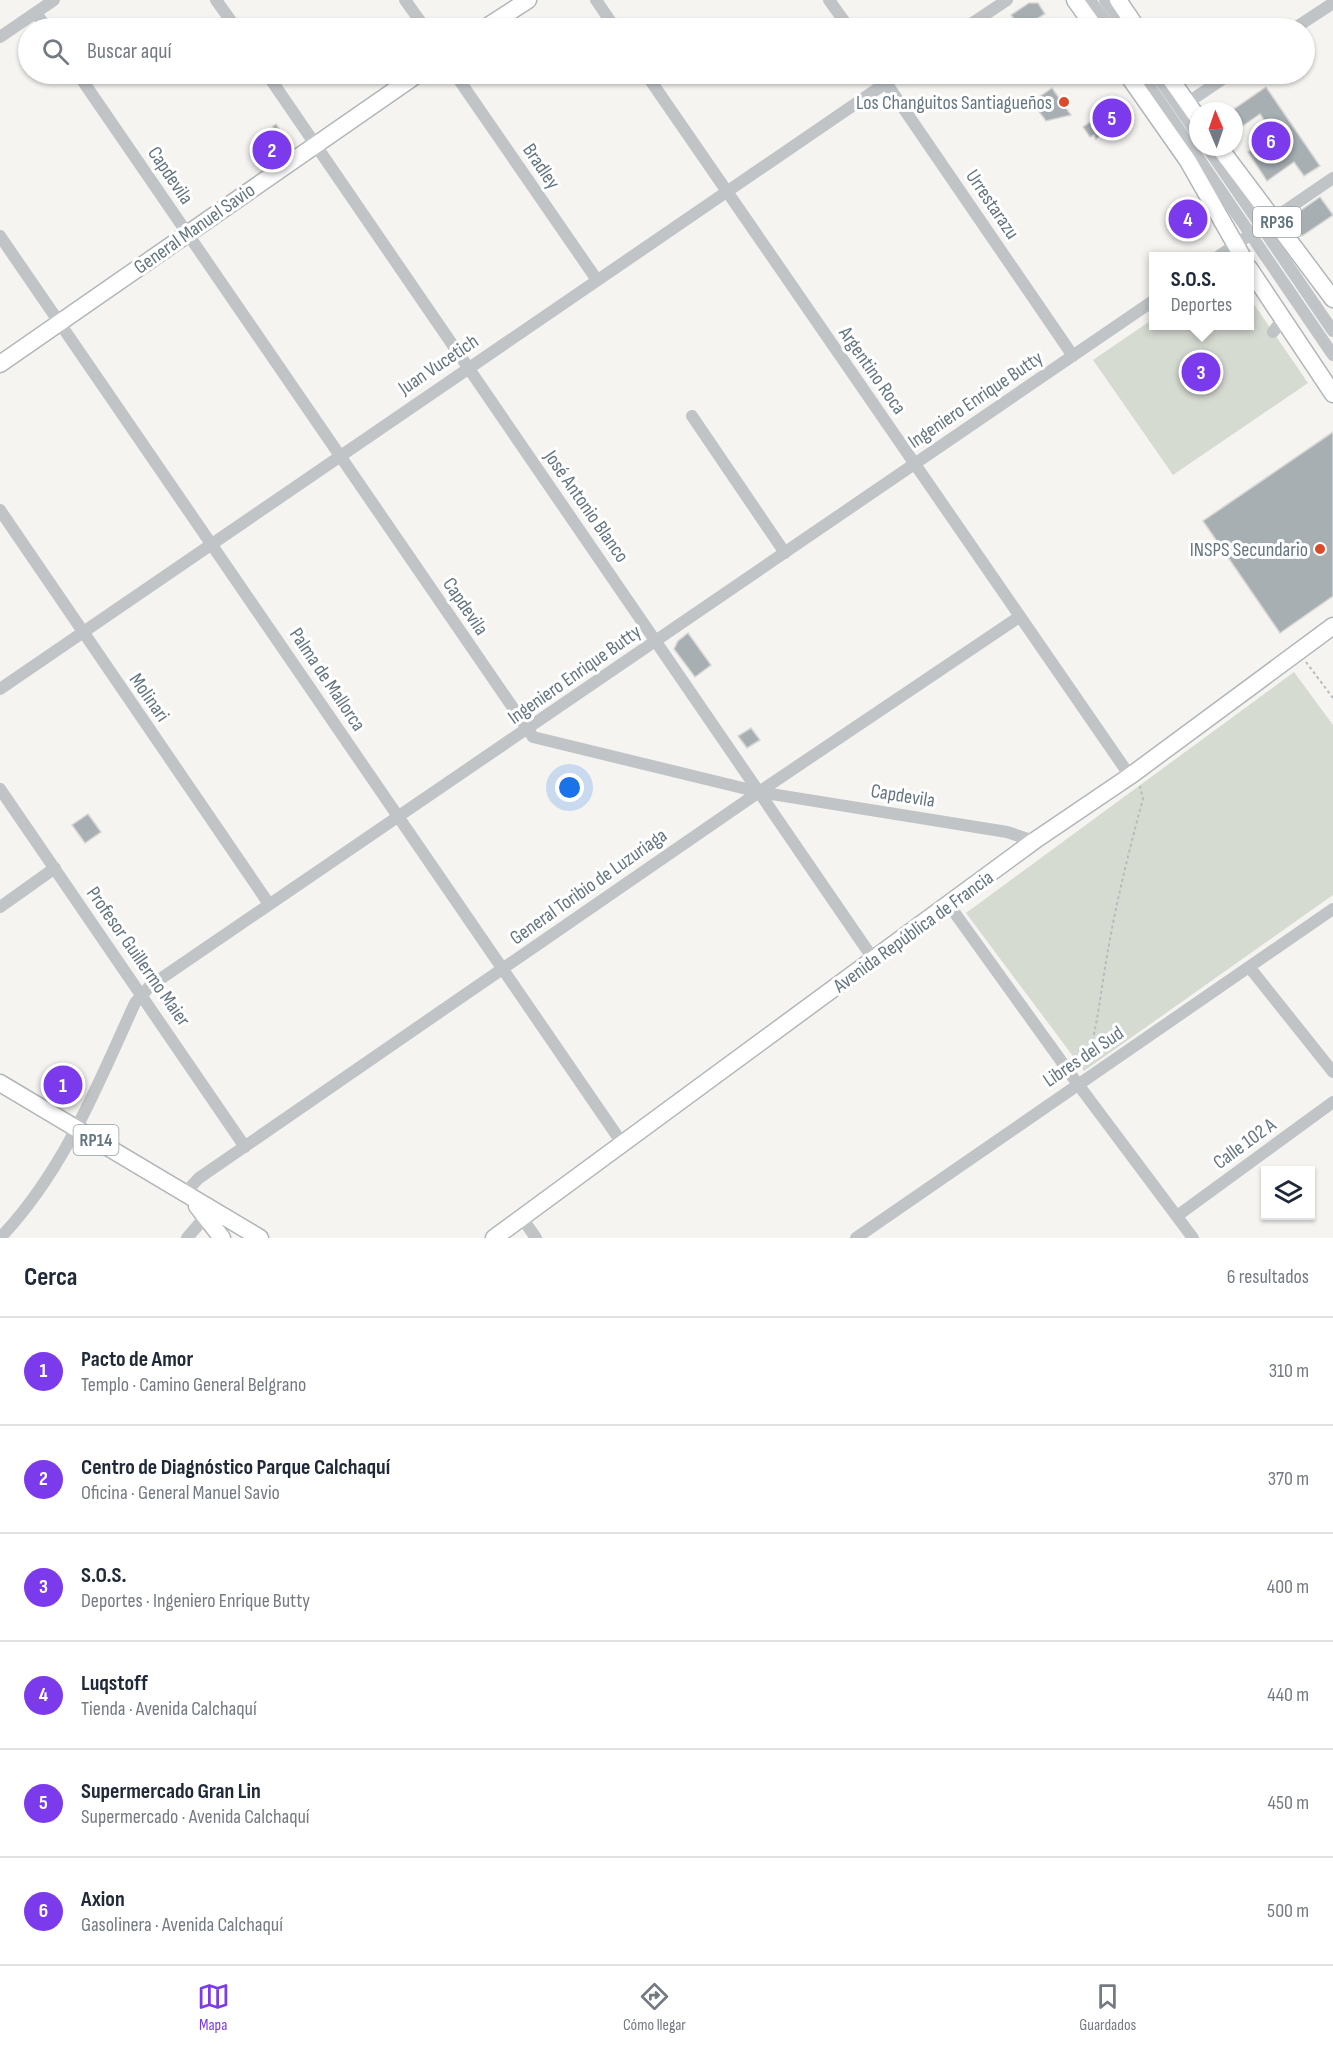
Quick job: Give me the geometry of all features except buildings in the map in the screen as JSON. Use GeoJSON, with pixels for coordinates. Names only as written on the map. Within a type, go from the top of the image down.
{"type":"FeatureCollection","features":[{"type":"Feature","properties":{"kind":"main road"},"geometry":{"type":"LineString","coordinates":[[500,18],[528,0]]}},
{"type":"Feature","properties":{"kind":"main road"},"geometry":{"type":"LineString","coordinates":[[1076,0],[1088,18]]}},
{"type":"Feature","properties":{"kind":"main road"},"geometry":{"type":"LineString","coordinates":[[1118,0],[1130,18]]}},
{"type":"Feature","properties":{"kind":"main road","name":"General Manuel Savio"},"geometry":{"type":"LineString","coordinates":[[0,364],[403,84]]}},
{"type":"Feature","properties":{"kind":"main road","name":"RP36"},"geometry":{"type":"LineString","coordinates":[[1134,84],[1188,161],[1239,251]]}},
{"type":"Feature","properties":{"kind":"main road"},"geometry":{"type":"LineString","coordinates":[[1174,84],[1189,106]]}},
{"type":"Feature","properties":{"kind":"main road","name":"RP36"},"geometry":{"type":"LineString","coordinates":[[1225,156],[1262,226],[1333,299]]}},
{"type":"Feature","properties":{"kind":"main road"},"geometry":{"type":"LineString","coordinates":[[1254,278],[1278,325],[1333,394]]}},
{"type":"Feature","properties":{"kind":"main road","name":"Avenida República de Francia"},"geometry":{"type":"LineString","coordinates":[[494,1238],[950,905],[1034,841],[1130,776],[1333,626]]}},
{"type":"Feature","properties":{"kind":"main road","name":"RP14"},"geometry":{"type":"LineString","coordinates":[[0,1083],[260,1238]]}},
{"type":"Feature","properties":{"kind":"main road","name":"RP14"},"geometry":{"type":"LineString","coordinates":[[187,1196],[222,1238]]}},
{"type":"Feature","properties":{"kind":"street"},"geometry":{"type":"LineString","coordinates":[[28,18],[54,0]]}},
{"type":"Feature","properties":{"kind":"street"},"geometry":{"type":"LineString","coordinates":[[216,0],[229,18]]}},
{"type":"Feature","properties":{"kind":"street"},"geometry":{"type":"LineString","coordinates":[[405,0],[418,18]]}},
{"type":"Feature","properties":{"kind":"street"},"geometry":{"type":"LineString","coordinates":[[596,0],[608,18]]}},
{"type":"Feature","properties":{"kind":"street"},"geometry":{"type":"LineString","coordinates":[[830,0],[842,18]]}},
{"type":"Feature","properties":{"kind":"street"},"geometry":{"type":"LineString","coordinates":[[980,18],[1007,0]]}},
{"type":"Feature","properties":{"kind":"street"},"geometry":{"type":"LineString","coordinates":[[1090,0],[1103,18]]}},
{"type":"Feature","properties":{"kind":"street"},"geometry":{"type":"LineString","coordinates":[[1105,0],[1118,18]]}},
{"type":"Feature","properties":{"kind":"street"},"geometry":{"type":"LineString","coordinates":[[1311,18],[1333,3]]}},
{"type":"Feature","properties":{"kind":"street"},"geometry":{"type":"LineString","coordinates":[[36,13],[40,18]]}},
{"type":"Feature","properties":{"kind":"street"},"geometry":{"type":"LineString","coordinates":[[0,37],[18,25]]}},
{"type":"Feature","properties":{"kind":"street","name":"Capdevila"},"geometry":{"type":"LineString","coordinates":[[85,84],[527,730],[537,740],[759,792],[1007,832],[1034,841]]}},
{"type":"Feature","properties":{"kind":"street","name":"José Antonio Blanco"},"geometry":{"type":"LineString","coordinates":[[274,84],[874,960]]}},
{"type":"Feature","properties":{"kind":"street","name":"Bradley"},"geometry":{"type":"LineString","coordinates":[[462,84],[597,280]]}},
{"type":"Feature","properties":{"kind":"street","name":"Argentino Roca"},"geometry":{"type":"LineString","coordinates":[[653,84],[1130,776]]}},
{"type":"Feature","properties":{"kind":"street","name":"Juan Vucetich"},"geometry":{"type":"LineString","coordinates":[[0,689],[339,454],[726,191],[875,84]]}},
{"type":"Feature","properties":{"kind":"street","name":"Urrestarazu"},"geometry":{"type":"LineString","coordinates":[[887,84],[1073,356]]}},
{"type":"Feature","properties":{"kind":"street"},"geometry":{"type":"LineString","coordinates":[[1149,84],[1262,226],[1333,355]]}},
{"type":"Feature","properties":{"kind":"street"},"geometry":{"type":"LineString","coordinates":[[1163,84],[1189,122]]}},
{"type":"Feature","properties":{"kind":"street"},"geometry":{"type":"LineString","coordinates":[[1187,103],[1215,84]]}},
{"type":"Feature","properties":{"kind":"street"},"geometry":{"type":"LineString","coordinates":[[1213,156],[1333,331]]}},
{"type":"Feature","properties":{"kind":"street"},"geometry":{"type":"LineString","coordinates":[[1239,251],[1262,226],[1333,178]]}},
{"type":"Feature","properties":{"kind":"street","name":"Palma de Mallorca"},"geometry":{"type":"LineString","coordinates":[[0,236],[622,1143]]}},
{"type":"Feature","properties":{"kind":"street","name":"Ingeniero Enrique Butty"},"geometry":{"type":"LineString","coordinates":[[0,1238],[38,1193],[78,1129],[142,993],[269,904],[1149,305]]}},
{"type":"Feature","properties":{"kind":"street"},"geometry":{"type":"LineString","coordinates":[[692,416],[785,553]]}},
{"type":"Feature","properties":{"kind":"street","name":"Molinari"},"geometry":{"type":"LineString","coordinates":[[0,510],[269,904]]}},
{"type":"Feature","properties":{"kind":"street","name":"General Toribio de Luzuriaga"},"geometry":{"type":"LineString","coordinates":[[187,1196],[199,1178],[759,792],[1019,617]]}},
{"type":"Feature","properties":{"kind":"street","name":"Profesor Guillermo Maier"},"geometry":{"type":"LineString","coordinates":[[0,789],[142,993],[245,1147]]}},
{"type":"Feature","properties":{"kind":"street"},"geometry":{"type":"LineString","coordinates":[[0,907],[55,868]]}},
{"type":"Feature","properties":{"kind":"street"},"geometry":{"type":"LineString","coordinates":[[950,905],[1077,1083],[1193,1238]]}},
{"type":"Feature","properties":{"kind":"street","name":"Libres del Sud"},"geometry":{"type":"LineString","coordinates":[[858,1237],[1077,1083],[1250,968],[1333,909]]}},
{"type":"Feature","properties":{"kind":"street"},"geometry":{"type":"LineString","coordinates":[[1250,968],[1333,1072]]}},
{"type":"Feature","properties":{"kind":"street","name":"Calle 102 A"},"geometry":{"type":"LineString","coordinates":[[1177,1216],[1333,1102]]}},
{"type":"Feature","properties":{"kind":"street"},"geometry":{"type":"LineString","coordinates":[[187,1238],[206,1216]]}},
{"type":"Feature","properties":{"kind":"street"},"geometry":{"type":"LineString","coordinates":[[522,1218],[536,1238]]}},
{"type":"Feature","properties":{"kind":"path"},"geometry":{"type":"LineString","coordinates":[[1299,652],[1333,698]]}},
{"type":"Feature","properties":{"kind":"path"},"geometry":{"type":"LineString","coordinates":[[1077,1083],[1093,1043],[1120,893],[1143,799],[1142,789],[1130,776]]}},
{"type":"Feature","properties":{"kind":"shaded area"},"geometry":{"type":"Polygon","coordinates":[[[1254,304],[1308,383],[1173,475],[1093,360],[1149,322],[1149,330],[1254,330],[1254,304]]]}},
{"type":"Feature","properties":{"kind":"shaded area"},"geometry":{"type":"Polygon","coordinates":[[[1294,672],[1333,725],[1333,895],[1084,1071],[966,913],[1294,672]]]}},
{"type":"Feature","properties":{"kind":"place","name":"Los Changuitos Santiagueños"},"geometry":{"type":"Point","coordinates":[1064,102]}},
{"type":"Feature","properties":{"kind":"place","name":"Supermercado Gran Lin"},"geometry":{"type":"Point","coordinates":[1112,118]}},
{"type":"Feature","properties":{"kind":"place","name":"Axion"},"geometry":{"type":"Point","coordinates":[1271,141]}},
{"type":"Feature","properties":{"kind":"place","name":"Centro de Diagnóstico Parque Calchaquí"},"geometry":{"type":"Point","coordinates":[272,150]}},
{"type":"Feature","properties":{"kind":"place","name":"Luqstoff"},"geometry":{"type":"Point","coordinates":[1188,219]}},
{"type":"Feature","properties":{"kind":"place","name":"S.O.S."},"geometry":{"type":"Point","coordinates":[1201,372]}},
{"type":"Feature","properties":{"kind":"place","name":"INSPS Secundario"},"geometry":{"type":"Point","coordinates":[1320,549]}},
{"type":"Feature","properties":{"kind":"place","name":"Pacto de Amor"},"geometry":{"type":"Point","coordinates":[63,1085]}}]}
